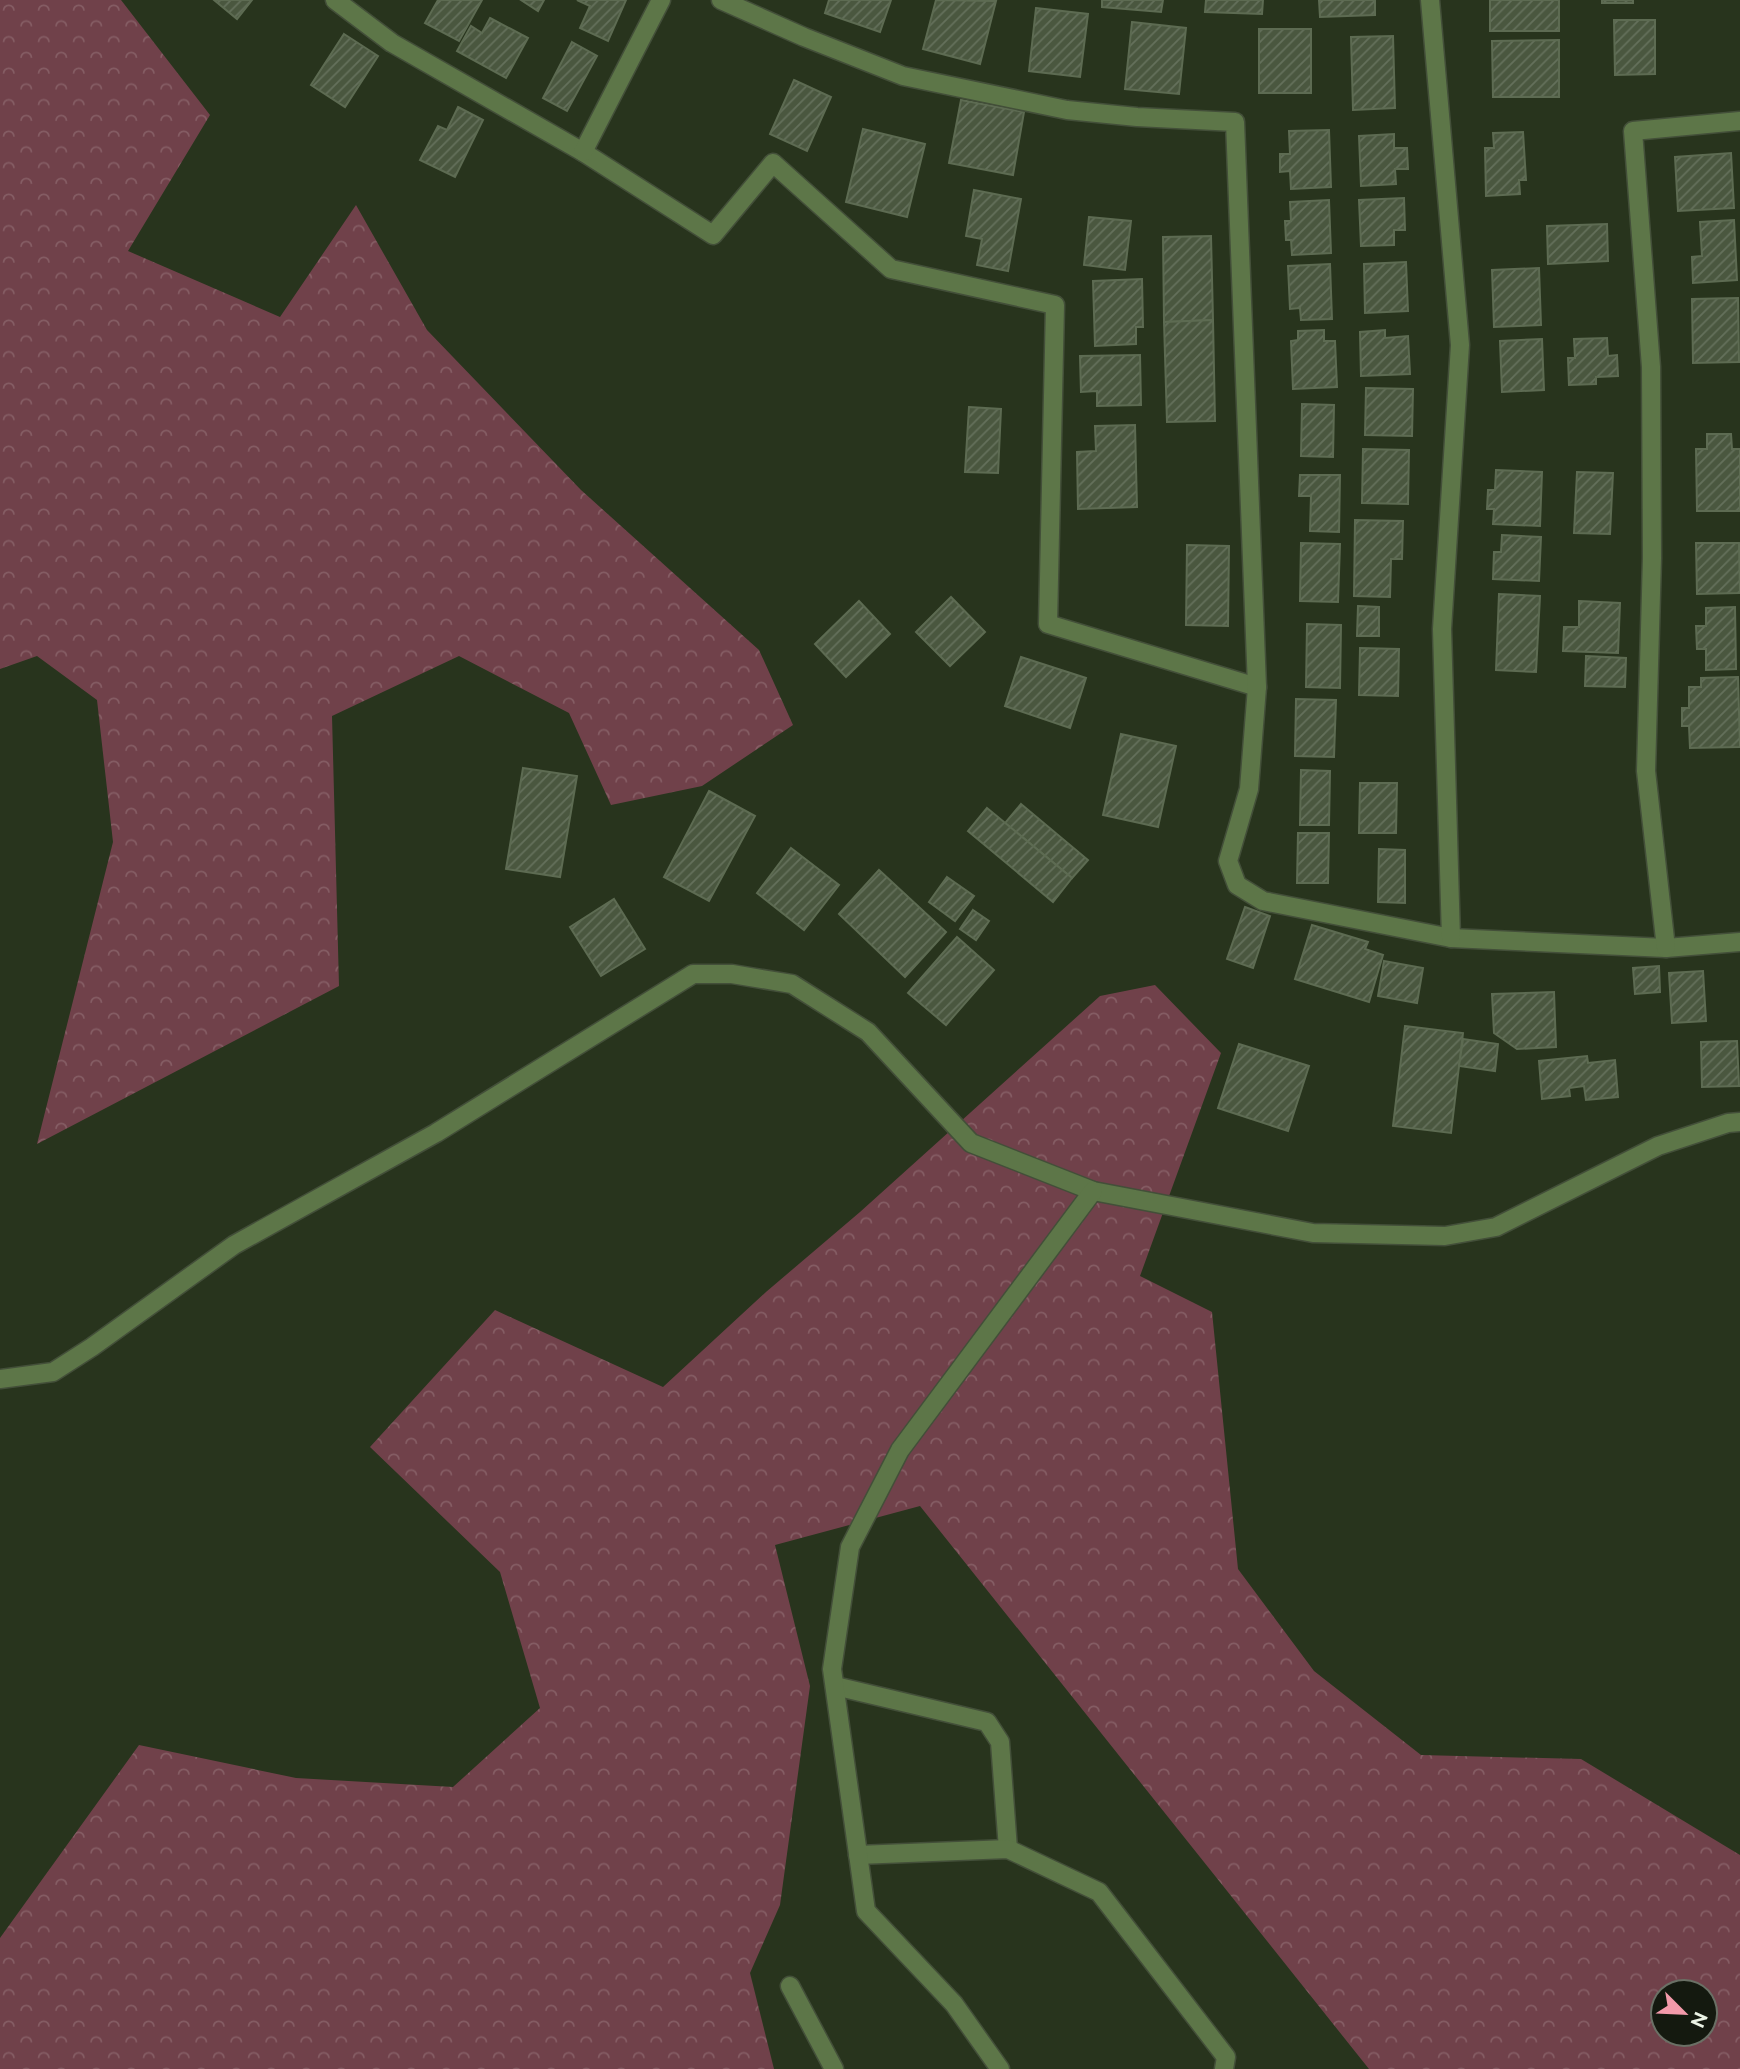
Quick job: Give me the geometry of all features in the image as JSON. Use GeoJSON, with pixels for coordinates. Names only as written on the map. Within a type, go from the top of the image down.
{"type":"FeatureCollection","features":[{"type":"Feature","properties":{"kind":"street"},"geometry":{"type":"LineString","coordinates":[[335,0],[392,43],[583,152],[712,235],[773,163],[891,269],[1055,305],[1048,624],[1257,687]]}},
{"type":"Feature","properties":{"kind":"street"},"geometry":{"type":"LineString","coordinates":[[583,152],[661,0]]}},
{"type":"Feature","properties":{"kind":"street"},"geometry":{"type":"LineString","coordinates":[[721,0],[804,37],[903,76],[1067,110],[1235,122],[1257,687],[1249,789],[1228,861],[1237,885],[1263,901],[1451,938],[1666,947],[1740,942]]}},
{"type":"Feature","properties":{"kind":"street"},"geometry":{"type":"LineString","coordinates":[[1430,0],[1460,345],[1442,629],[1451,938]]}},
{"type":"Feature","properties":{"kind":"street"},"geometry":{"type":"LineString","coordinates":[[1666,947],[1646,771],[1652,558],[1651,367],[1633,131],[1740,121]]}},
{"type":"Feature","properties":{"kind":"street"},"geometry":{"type":"LineString","coordinates":[[0,1379],[53,1372],[234,1245],[436,1133],[693,974],[732,974],[792,984],[868,1032],[971,1143],[1093,1191],[1313,1233],[1446,1236],[1496,1227],[1658,1146],[1728,1123],[1740,1122]]}},
{"type":"Feature","properties":{"kind":"street"},"geometry":{"type":"LineString","coordinates":[[999,2069],[954,2004],[866,1911],[832,1669],[850,1547],[900,1450],[1093,1191]]}},
{"type":"Feature","properties":{"kind":"street"},"geometry":{"type":"LineString","coordinates":[[835,1686],[987,1722],[1000,1742],[1008,1849]]}},
{"type":"Feature","properties":{"kind":"street"},"geometry":{"type":"LineString","coordinates":[[858,1855],[1008,1849],[1099,1892],[1226,2057],[1224,2069]]}},
{"type":"Feature","properties":{"kind":"street"},"geometry":{"type":"LineString","coordinates":[[790,1986],[834,2069]]}},
{"type":"Feature","properties":{"kind":"green space"},"geometry":{"type":"Polygon","coordinates":[[[0,0],[121,0],[210,115],[128,251],[280,317],[356,205],[427,330],[581,490],[759,650],[793,725],[702,786],[611,805],[569,713],[459,656],[332,716],[339,986],[37,1144],[113,842],[97,700],[37,656],[0,669],[0,0]]]}},
{"type":"Feature","properties":{"kind":"green space"},"geometry":{"type":"Polygon","coordinates":[[[1155,985],[1221,1053],[1140,1276],[1212,1312],[1238,1569],[1314,1671],[1421,1755],[1581,1759],[1740,1855],[1740,2069],[1369,2069],[920,1506],[775,1545],[810,1686],[780,1905],[750,1973],[774,2069],[0,2069],[0,1938],[139,1745],[296,1778],[453,1787],[540,1708],[500,1572],[370,1447],[495,1310],[663,1387],[766,1292],[860,1212],[1100,996],[1155,985]]]}},
{"type":"Feature","properties":{"kind":"building"},"geometry":{"type":"Polygon","coordinates":[[[214,0],[252,0],[237,19],[214,0]]]}},
{"type":"Feature","properties":{"kind":"building"},"geometry":{"type":"Polygon","coordinates":[[[438,0],[482,0],[459,41],[425,23],[438,0]]]}},
{"type":"Feature","properties":{"kind":"building"},"geometry":{"type":"Polygon","coordinates":[[[521,0],[544,0],[538,11],[521,0]]]}},
{"type":"Feature","properties":{"kind":"building"},"geometry":{"type":"Polygon","coordinates":[[[577,0],[626,0],[608,41],[580,28],[590,6],[577,0]]]}},
{"type":"Feature","properties":{"kind":"building"},"geometry":{"type":"Polygon","coordinates":[[[829,0],[891,0],[880,32],[825,13],[829,0]]]}},
{"type":"Feature","properties":{"kind":"building"},"geometry":{"type":"Polygon","coordinates":[[[936,0],[996,1],[980,64],[923,49],[936,0]]]}},
{"type":"Feature","properties":{"kind":"building"},"geometry":{"type":"Polygon","coordinates":[[[1102,0],[1163,0],[1161,12],[1102,7],[1102,0]]]}},
{"type":"Feature","properties":{"kind":"building"},"geometry":{"type":"Polygon","coordinates":[[[1206,0],[1263,0],[1262,14],[1205,12],[1206,0]]]}},
{"type":"Feature","properties":{"kind":"building"},"geometry":{"type":"Polygon","coordinates":[[[1319,0],[1375,0],[1375,15],[1320,17],[1319,0]]]}},
{"type":"Feature","properties":{"kind":"building"},"geometry":{"type":"Polygon","coordinates":[[[1490,0],[1559,0],[1559,31],[1490,31],[1490,0]]]}},
{"type":"Feature","properties":{"kind":"building"},"geometry":{"type":"Polygon","coordinates":[[[1602,0],[1633,0],[1633,3],[1602,3],[1602,0]]]}},
{"type":"Feature","properties":{"kind":"building"},"geometry":{"type":"Polygon","coordinates":[[[1036,8],[1088,14],[1080,77],[1029,71],[1036,8]]]}},
{"type":"Feature","properties":{"kind":"building"},"geometry":{"type":"Polygon","coordinates":[[[490,18],[528,38],[506,78],[457,51],[471,26],[482,33],[490,18]]]}},
{"type":"Feature","properties":{"kind":"building"},"geometry":{"type":"Polygon","coordinates":[[[1614,20],[1655,20],[1655,74],[1615,75],[1614,20]]]}},
{"type":"Feature","properties":{"kind":"building"},"geometry":{"type":"Polygon","coordinates":[[[1132,22],[1186,28],[1179,94],[1125,89],[1132,22]]]}},
{"type":"Feature","properties":{"kind":"building"},"geometry":{"type":"Polygon","coordinates":[[[1259,29],[1311,29],[1311,93],[1259,93],[1259,29]]]}},
{"type":"Feature","properties":{"kind":"building"},"geometry":{"type":"Polygon","coordinates":[[[344,34],[378,56],[345,107],[311,85],[344,34]]]}},
{"type":"Feature","properties":{"kind":"building"},"geometry":{"type":"Polygon","coordinates":[[[1393,36],[1395,108],[1353,110],[1351,37],[1393,36]]]}},
{"type":"Feature","properties":{"kind":"building"},"geometry":{"type":"Polygon","coordinates":[[[1559,40],[1559,97],[1493,97],[1492,41],[1559,40]]]}},
{"type":"Feature","properties":{"kind":"building"},"geometry":{"type":"Polygon","coordinates":[[[572,42],[597,56],[567,111],[543,98],[572,42]]]}},
{"type":"Feature","properties":{"kind":"building"},"geometry":{"type":"Polygon","coordinates":[[[794,80],[831,97],[807,151],[770,134],[794,80]]]}},
{"type":"Feature","properties":{"kind":"building"},"geometry":{"type":"Polygon","coordinates":[[[961,100],[1024,112],[1013,175],[949,163],[961,100]]]}},
{"type":"Feature","properties":{"kind":"building"},"geometry":{"type":"Polygon","coordinates":[[[458,107],[483,120],[455,177],[420,160],[438,126],[447,130],[458,107]]]}},
{"type":"Feature","properties":{"kind":"building"},"geometry":{"type":"Polygon","coordinates":[[[863,129],[925,144],[907,217],[846,202],[863,129]]]}},
{"type":"Feature","properties":{"kind":"building"},"geometry":{"type":"Polygon","coordinates":[[[1329,130],[1331,187],[1291,189],[1290,171],[1280,172],[1280,154],[1290,154],[1289,131],[1329,130]]]}},
{"type":"Feature","properties":{"kind":"building"},"geometry":{"type":"Polygon","coordinates":[[[1523,132],[1526,180],[1519,180],[1520,194],[1486,196],[1485,148],[1494,148],[1493,133],[1523,132]]]}},
{"type":"Feature","properties":{"kind":"building"},"geometry":{"type":"Polygon","coordinates":[[[1394,134],[1394,148],[1407,148],[1408,169],[1395,169],[1396,184],[1361,186],[1359,136],[1394,134]]]}},
{"type":"Feature","properties":{"kind":"building"},"geometry":{"type":"Polygon","coordinates":[[[1731,153],[1734,208],[1678,211],[1675,157],[1731,153]]]}},
{"type":"Feature","properties":{"kind":"building"},"geometry":{"type":"Polygon","coordinates":[[[974,190],[1021,199],[1008,271],[977,265],[982,239],[966,236],[974,190]]]}},
{"type":"Feature","properties":{"kind":"building"},"geometry":{"type":"Polygon","coordinates":[[[1404,198],[1405,230],[1394,230],[1394,245],[1361,246],[1359,200],[1404,198]]]}},
{"type":"Feature","properties":{"kind":"building"},"geometry":{"type":"Polygon","coordinates":[[[1329,200],[1331,253],[1292,255],[1291,240],[1286,240],[1285,221],[1291,221],[1290,202],[1329,200]]]}},
{"type":"Feature","properties":{"kind":"building"},"geometry":{"type":"Polygon","coordinates":[[[1089,217],[1131,221],[1125,270],[1084,265],[1089,217]]]}},
{"type":"Feature","properties":{"kind":"building"},"geometry":{"type":"Polygon","coordinates":[[[1734,220],[1737,280],[1693,283],[1692,257],[1702,256],[1700,222],[1734,220]]]}},
{"type":"Feature","properties":{"kind":"building"},"geometry":{"type":"Polygon","coordinates":[[[1607,224],[1608,261],[1548,264],[1547,226],[1607,224]]]}},
{"type":"Feature","properties":{"kind":"building"},"geometry":{"type":"Polygon","coordinates":[[[1211,236],[1213,320],[1164,322],[1163,237],[1211,236]]]}},
{"type":"Feature","properties":{"kind":"building"},"geometry":{"type":"Polygon","coordinates":[[[1406,262],[1408,311],[1365,313],[1364,264],[1406,262]]]}},
{"type":"Feature","properties":{"kind":"building"},"geometry":{"type":"Polygon","coordinates":[[[1330,264],[1332,319],[1301,320],[1300,308],[1290,309],[1288,266],[1330,264]]]}},
{"type":"Feature","properties":{"kind":"building"},"geometry":{"type":"Polygon","coordinates":[[[1539,268],[1541,325],[1494,327],[1492,270],[1539,268]]]}},
{"type":"Feature","properties":{"kind":"building"},"geometry":{"type":"Polygon","coordinates":[[[1142,279],[1143,327],[1136,327],[1136,344],[1095,346],[1093,281],[1142,279]]]}},
{"type":"Feature","properties":{"kind":"building"},"geometry":{"type":"Polygon","coordinates":[[[1738,298],[1739,362],[1693,363],[1692,299],[1738,298]]]}},
{"type":"Feature","properties":{"kind":"building"},"geometry":{"type":"Polygon","coordinates":[[[1213,320],[1215,421],[1167,422],[1164,322],[1213,320]]]}},
{"type":"Feature","properties":{"kind":"building"},"geometry":{"type":"Polygon","coordinates":[[[1324,330],[1324,341],[1335,341],[1337,387],[1293,389],[1291,341],[1298,340],[1298,331],[1324,330]]]}},
{"type":"Feature","properties":{"kind":"building"},"geometry":{"type":"Polygon","coordinates":[[[1385,330],[1385,338],[1408,336],[1410,374],[1361,376],[1360,332],[1385,330]]]}},
{"type":"Feature","properties":{"kind":"building"},"geometry":{"type":"Polygon","coordinates":[[[1607,338],[1608,356],[1617,355],[1618,376],[1596,377],[1596,384],[1569,385],[1568,358],[1575,358],[1574,339],[1607,338]]]}},
{"type":"Feature","properties":{"kind":"building"},"geometry":{"type":"Polygon","coordinates":[[[1542,339],[1544,390],[1502,392],[1500,341],[1542,339]]]}},
{"type":"Feature","properties":{"kind":"building"},"geometry":{"type":"Polygon","coordinates":[[[1140,355],[1141,405],[1097,406],[1097,391],[1081,392],[1080,356],[1140,355]]]}},
{"type":"Feature","properties":{"kind":"building"},"geometry":{"type":"Polygon","coordinates":[[[1366,388],[1413,389],[1412,436],[1365,435],[1366,388]]]}},
{"type":"Feature","properties":{"kind":"building"},"geometry":{"type":"Polygon","coordinates":[[[1302,404],[1334,405],[1333,457],[1301,456],[1302,404]]]}},
{"type":"Feature","properties":{"kind":"building"},"geometry":{"type":"Polygon","coordinates":[[[969,407],[1001,409],[998,473],[965,472],[969,407]]]}},
{"type":"Feature","properties":{"kind":"building"},"geometry":{"type":"Polygon","coordinates":[[[1135,425],[1137,507],[1078,509],[1077,452],[1096,451],[1095,426],[1135,425]]]}},
{"type":"Feature","properties":{"kind":"building"},"geometry":{"type":"Polygon","coordinates":[[[1707,434],[1731,434],[1732,449],[1740,449],[1740,511],[1697,511],[1696,449],[1707,449],[1707,434]]]}},
{"type":"Feature","properties":{"kind":"building"},"geometry":{"type":"Polygon","coordinates":[[[1363,449],[1409,450],[1408,504],[1362,503],[1363,449]]]}},
{"type":"Feature","properties":{"kind":"building"},"geometry":{"type":"Polygon","coordinates":[[[1496,470],[1542,472],[1540,526],[1493,524],[1494,509],[1487,509],[1488,490],[1495,490],[1496,470]]]}},
{"type":"Feature","properties":{"kind":"building"},"geometry":{"type":"Polygon","coordinates":[[[1577,472],[1613,473],[1610,534],[1574,533],[1577,472]]]}},
{"type":"Feature","properties":{"kind":"building"},"geometry":{"type":"Polygon","coordinates":[[[1300,475],[1340,475],[1339,532],[1310,531],[1311,496],[1299,496],[1300,475]]]}},
{"type":"Feature","properties":{"kind":"building"},"geometry":{"type":"Polygon","coordinates":[[[1355,520],[1403,521],[1402,559],[1391,559],[1390,597],[1354,596],[1355,520]]]}},
{"type":"Feature","properties":{"kind":"building"},"geometry":{"type":"Polygon","coordinates":[[[1502,535],[1541,537],[1539,581],[1493,579],[1494,552],[1501,552],[1502,535]]]}},
{"type":"Feature","properties":{"kind":"building"},"geometry":{"type":"Polygon","coordinates":[[[1301,543],[1340,544],[1338,602],[1300,601],[1301,543]]]}},
{"type":"Feature","properties":{"kind":"building"},"geometry":{"type":"Polygon","coordinates":[[[1696,543],[1739,543],[1740,593],[1697,594],[1696,543]]]}},
{"type":"Feature","properties":{"kind":"building"},"geometry":{"type":"Polygon","coordinates":[[[1187,545],[1229,546],[1228,626],[1186,625],[1187,545]]]}},
{"type":"Feature","properties":{"kind":"building"},"geometry":{"type":"Polygon","coordinates":[[[1499,594],[1540,596],[1536,672],[1496,670],[1499,594]]]}},
{"type":"Feature","properties":{"kind":"building"},"geometry":{"type":"Polygon","coordinates":[[[951,597],[985,632],[950,666],[916,632],[951,597]]]}},
{"type":"Feature","properties":{"kind":"building"},"geometry":{"type":"Polygon","coordinates":[[[859,601],[890,634],[846,677],[815,644],[859,601]]]}},
{"type":"Feature","properties":{"kind":"building"},"geometry":{"type":"Polygon","coordinates":[[[1579,601],[1620,603],[1618,653],[1563,651],[1564,627],[1579,627],[1579,601]]]}},
{"type":"Feature","properties":{"kind":"building"},"geometry":{"type":"Polygon","coordinates":[[[1358,606],[1379,607],[1379,636],[1357,636],[1358,606]]]}},
{"type":"Feature","properties":{"kind":"building"},"geometry":{"type":"Polygon","coordinates":[[[1735,607],[1736,669],[1706,670],[1706,649],[1697,649],[1696,626],[1706,626],[1706,608],[1735,607]]]}},
{"type":"Feature","properties":{"kind":"building"},"geometry":{"type":"Polygon","coordinates":[[[1307,624],[1341,625],[1340,688],[1306,687],[1307,624]]]}},
{"type":"Feature","properties":{"kind":"building"},"geometry":{"type":"Polygon","coordinates":[[[1360,648],[1399,649],[1398,696],[1359,695],[1360,648]]]}},
{"type":"Feature","properties":{"kind":"building"},"geometry":{"type":"Polygon","coordinates":[[[1586,656],[1626,658],[1625,687],[1585,686],[1586,656]]]}},
{"type":"Feature","properties":{"kind":"building"},"geometry":{"type":"Polygon","coordinates":[[[1021,657],[1086,678],[1070,728],[1005,706],[1021,657]]]}},
{"type":"Feature","properties":{"kind":"building"},"geometry":{"type":"Polygon","coordinates":[[[1738,677],[1740,747],[1690,748],[1689,726],[1682,726],[1682,708],[1689,708],[1689,687],[1701,687],[1701,678],[1738,677]]]}},
{"type":"Feature","properties":{"kind":"building"},"geometry":{"type":"Polygon","coordinates":[[[1296,699],[1336,700],[1334,757],[1295,756],[1296,699]]]}},
{"type":"Feature","properties":{"kind":"building"},"geometry":{"type":"Polygon","coordinates":[[[1121,734],[1176,746],[1158,827],[1103,815],[1121,734]]]}},
{"type":"Feature","properties":{"kind":"building"},"geometry":{"type":"Polygon","coordinates":[[[523,768],[577,776],[560,877],[506,869],[523,768]]]}},
{"type":"Feature","properties":{"kind":"building"},"geometry":{"type":"Polygon","coordinates":[[[1301,770],[1330,771],[1329,825],[1300,825],[1301,770]]]}},
{"type":"Feature","properties":{"kind":"building"},"geometry":{"type":"Polygon","coordinates":[[[1360,783],[1397,783],[1396,833],[1359,833],[1360,783]]]}},
{"type":"Feature","properties":{"kind":"building"},"geometry":{"type":"Polygon","coordinates":[[[709,791],[755,816],[709,901],[664,877],[709,791]]]}},
{"type":"Feature","properties":{"kind":"building"},"geometry":{"type":"Polygon","coordinates":[[[1021,804],[1088,860],[1072,878],[1005,823],[1021,804]]]}},
{"type":"Feature","properties":{"kind":"building"},"geometry":{"type":"Polygon","coordinates":[[[987,808],[1072,878],[1053,902],[968,831],[987,808]]]}},
{"type":"Feature","properties":{"kind":"building"},"geometry":{"type":"Polygon","coordinates":[[[1298,833],[1329,833],[1328,883],[1297,883],[1298,833]]]}},
{"type":"Feature","properties":{"kind":"building"},"geometry":{"type":"Polygon","coordinates":[[[791,848],[839,885],[804,930],[757,893],[791,848]]]}},
{"type":"Feature","properties":{"kind":"building"},"geometry":{"type":"Polygon","coordinates":[[[1379,849],[1405,850],[1405,903],[1378,902],[1379,849]]]}},
{"type":"Feature","properties":{"kind":"building"},"geometry":{"type":"Polygon","coordinates":[[[879,870],[946,932],[905,977],[839,914],[879,870]]]}},
{"type":"Feature","properties":{"kind":"building"},"geometry":{"type":"Polygon","coordinates":[[[947,877],[974,896],[955,921],[929,902],[947,877]]]}},
{"type":"Feature","properties":{"kind":"building"},"geometry":{"type":"Polygon","coordinates":[[[614,899],[645,949],[601,976],[570,927],[614,899]]]}},
{"type":"Feature","properties":{"kind":"building"},"geometry":{"type":"Polygon","coordinates":[[[1245,907],[1270,916],[1253,968],[1227,959],[1245,907]]]}},
{"type":"Feature","properties":{"kind":"building"},"geometry":{"type":"Polygon","coordinates":[[[973,910],[989,921],[976,940],[960,929],[973,910]]]}},
{"type":"Feature","properties":{"kind":"building"},"geometry":{"type":"Polygon","coordinates":[[[1312,925],[1368,942],[1365,949],[1383,955],[1369,1002],[1295,979],[1312,925]]]}},
{"type":"Feature","properties":{"kind":"building"},"geometry":{"type":"Polygon","coordinates":[[[957,937],[994,970],[946,1025],[908,993],[957,937]]]}},
{"type":"Feature","properties":{"kind":"building"},"geometry":{"type":"Polygon","coordinates":[[[1384,961],[1423,968],[1417,1003],[1378,996],[1384,961]]]}},
{"type":"Feature","properties":{"kind":"building"},"geometry":{"type":"Polygon","coordinates":[[[1659,966],[1660,992],[1635,994],[1633,968],[1659,966]]]}},
{"type":"Feature","properties":{"kind":"building"},"geometry":{"type":"Polygon","coordinates":[[[1703,971],[1706,1021],[1672,1023],[1669,973],[1703,971]]]}},
{"type":"Feature","properties":{"kind":"building"},"geometry":{"type":"Polygon","coordinates":[[[1554,992],[1556,1047],[1517,1049],[1494,1033],[1492,994],[1554,992]]]}},
{"type":"Feature","properties":{"kind":"building"},"geometry":{"type":"Polygon","coordinates":[[[1405,1026],[1463,1033],[1451,1133],[1393,1126],[1405,1026]]]}},
{"type":"Feature","properties":{"kind":"building"},"geometry":{"type":"Polygon","coordinates":[[[1463,1039],[1498,1044],[1495,1071],[1459,1066],[1463,1039]]]}},
{"type":"Feature","properties":{"kind":"building"},"geometry":{"type":"Polygon","coordinates":[[[1737,1041],[1739,1086],[1702,1087],[1701,1042],[1737,1041]]]}},
{"type":"Feature","properties":{"kind":"building"},"geometry":{"type":"Polygon","coordinates":[[[1239,1044],[1309,1066],[1288,1131],[1218,1108],[1239,1044]]]}},
{"type":"Feature","properties":{"kind":"building"},"geometry":{"type":"Polygon","coordinates":[[[1587,1056],[1588,1063],[1615,1060],[1618,1097],[1586,1100],[1584,1086],[1569,1088],[1570,1096],[1542,1099],[1539,1061],[1587,1056]]]}}]}
